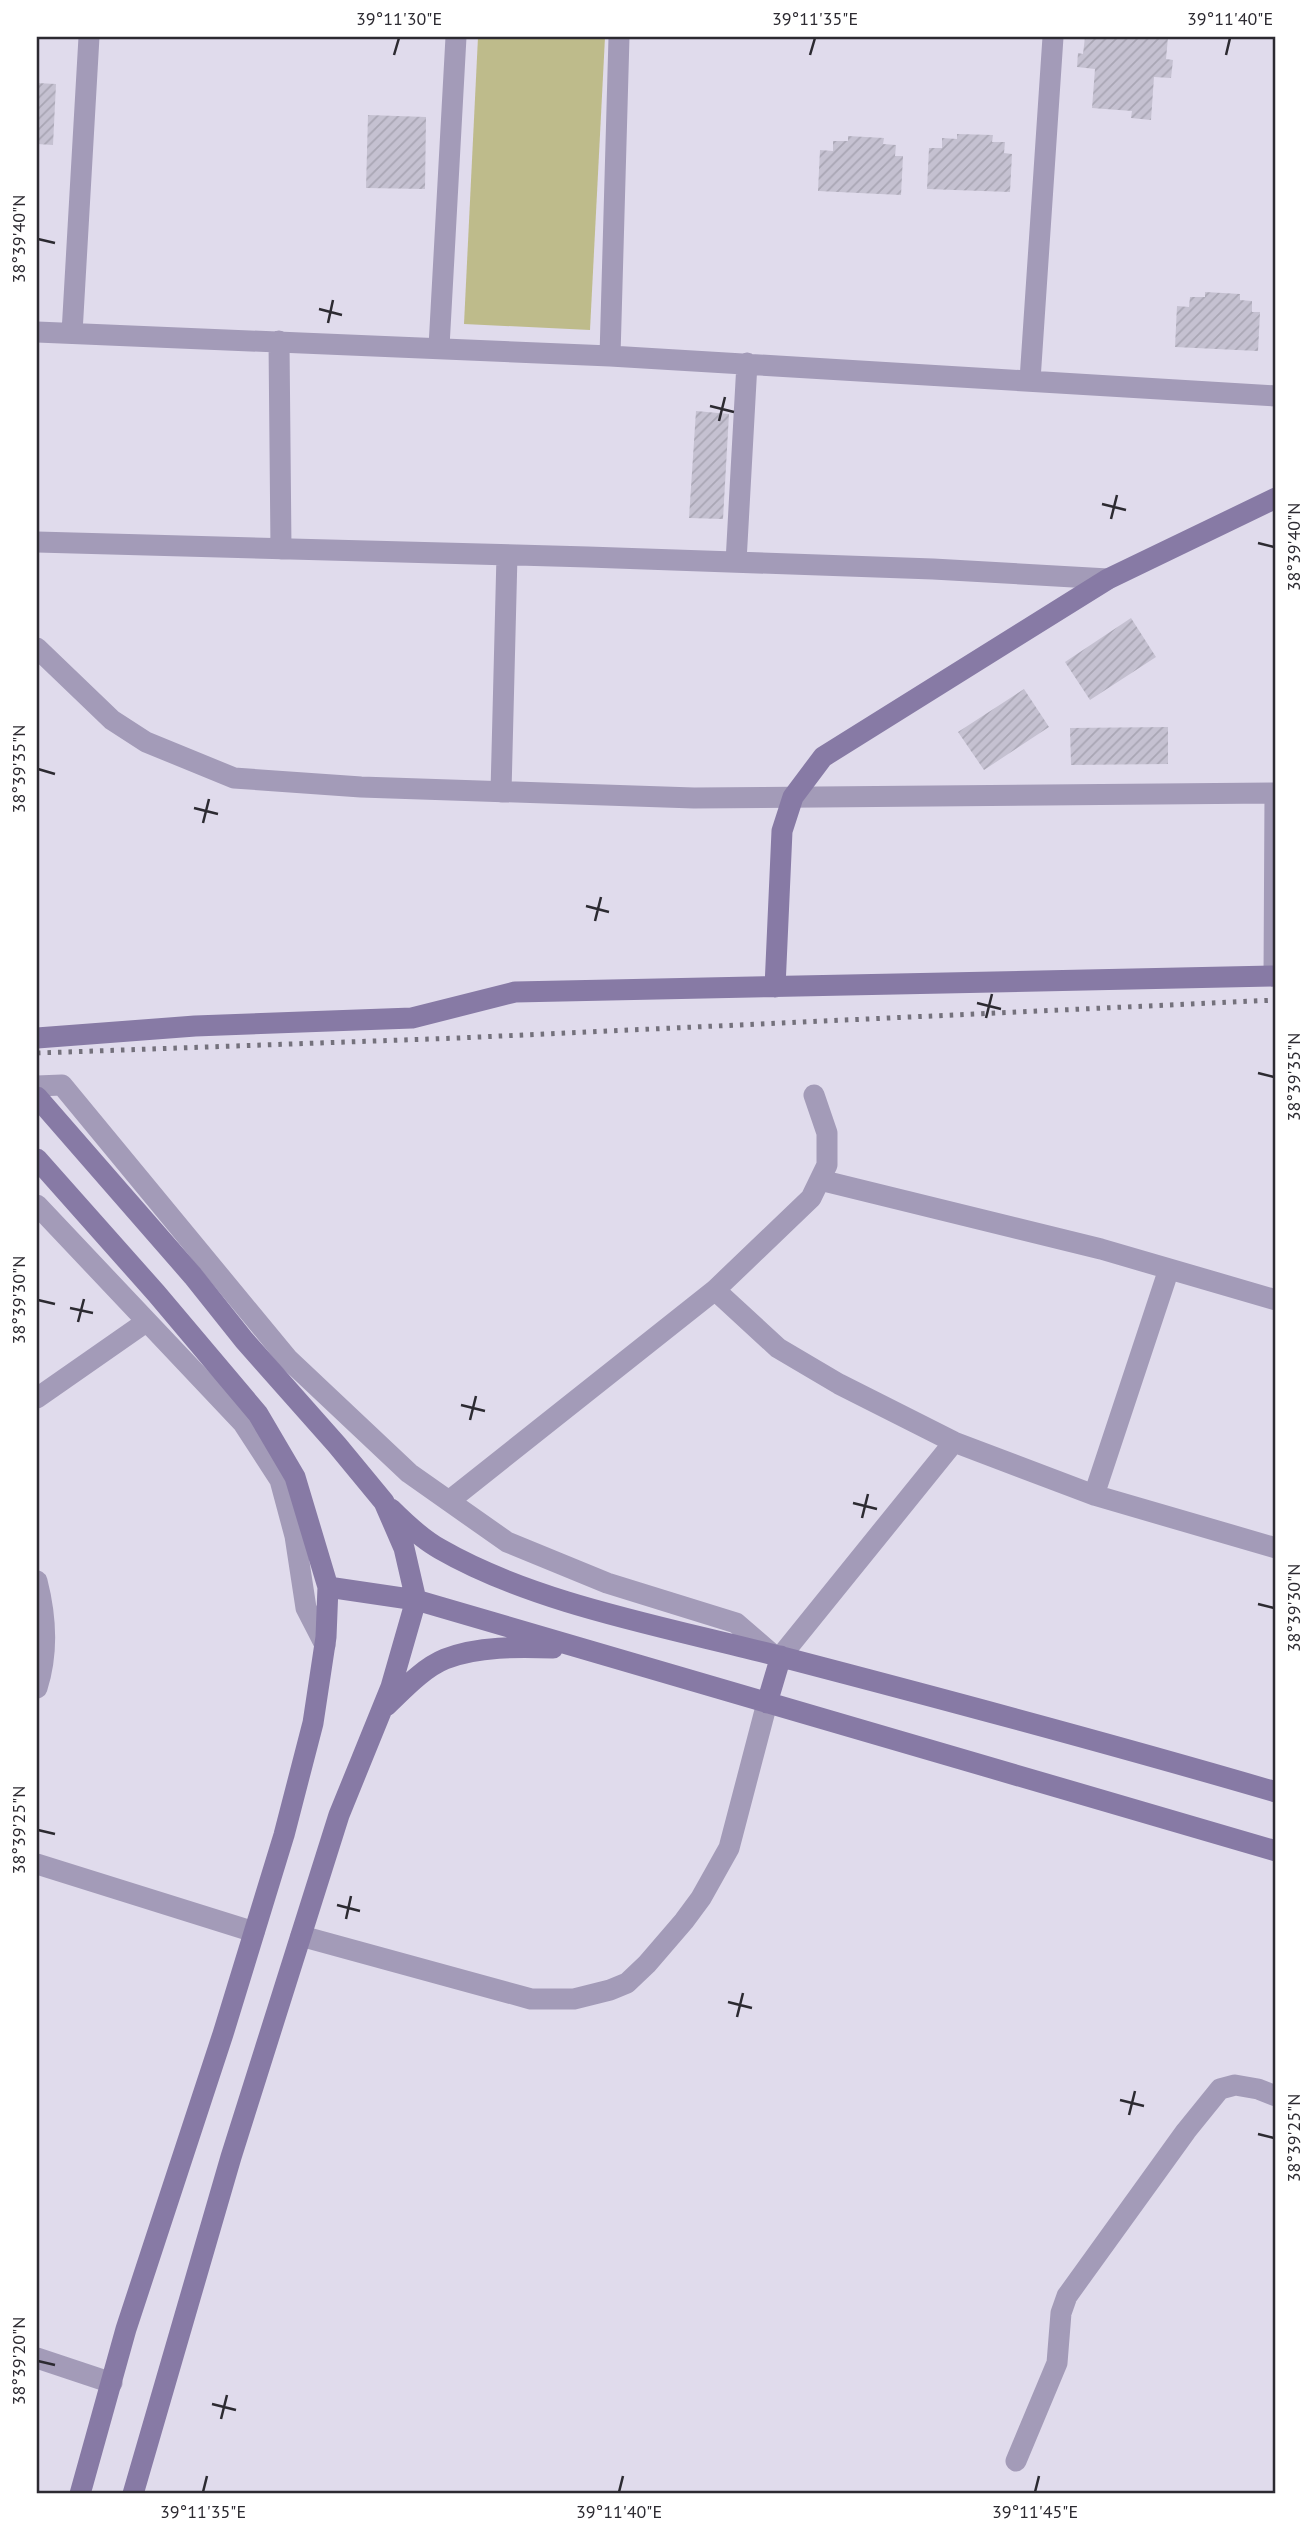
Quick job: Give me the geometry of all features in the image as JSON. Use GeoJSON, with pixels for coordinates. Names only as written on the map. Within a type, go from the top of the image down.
{"type":"FeatureCollection","features":[{"type":"Feature","properties":{"kind":"main road"},"geometry":{"type":"LineString","coordinates":[[775,987],[782,831],[793,797],[822,757],[1108,579],[1276,498]]}},
{"type":"Feature","properties":{"kind":"main road"},"geometry":{"type":"LineString","coordinates":[[37,1038],[195,1026],[412,1018],[515,992],[1275,976]]}},
{"type":"Feature","properties":{"kind":"main road"},"geometry":{"type":"LineString","coordinates":[[37,1097],[194,1276],[244,1340],[384,1502],[438,1548],[491,1574],[573,1603],[1276,1792]]}},
{"type":"Feature","properties":{"kind":"main road"},"geometry":{"type":"LineString","coordinates":[[37,1159],[156,1293],[258,1414],[295,1477],[316,1539],[328,1587],[325,1645],[313,1723],[284,1835],[126,2329],[80,2494]]}},
{"type":"Feature","properties":{"kind":"main road"},"geometry":{"type":"LineString","coordinates":[[133,2494],[231,2157],[339,1815],[391,1687],[416,1600],[404,1548],[384,1502]]}},
{"type":"Feature","properties":{"kind":"main road"},"geometry":{"type":"LineString","coordinates":[[328,1587],[416,1600],[1276,1851]]}},
{"type":"Feature","properties":{"kind":"main road"},"geometry":{"type":"LineString","coordinates":[[382,1710],[413,1681],[445,1659],[486,1650],[534,1647],[588,1650]]}},
{"type":"Feature","properties":{"kind":"main road"},"geometry":{"type":"LineString","coordinates":[[767,1703],[777,1656]]}},
{"type":"Feature","properties":{"kind":"street"},"geometry":{"type":"LineString","coordinates":[[72,333],[89,37]]}},
{"type":"Feature","properties":{"kind":"street"},"geometry":{"type":"LineString","coordinates":[[439,347],[456,37]]}},
{"type":"Feature","properties":{"kind":"street"},"geometry":{"type":"LineString","coordinates":[[610,356],[619,37]]}},
{"type":"Feature","properties":{"kind":"street"},"geometry":{"type":"LineString","coordinates":[[1030,380],[1053,37]]}},
{"type":"Feature","properties":{"kind":"street"},"geometry":{"type":"LineString","coordinates":[[37,332],[439,347],[1276,396]]}},
{"type":"Feature","properties":{"kind":"street"},"geometry":{"type":"LineString","coordinates":[[279,341],[281,549]]}},
{"type":"Feature","properties":{"kind":"street"},"geometry":{"type":"LineString","coordinates":[[736,562],[747,363]]}},
{"type":"Feature","properties":{"kind":"street"},"geometry":{"type":"LineString","coordinates":[[37,542],[736,562],[1108,579]]}},
{"type":"Feature","properties":{"kind":"street"},"geometry":{"type":"LineString","coordinates":[[501,792],[507,555]]}},
{"type":"Feature","properties":{"kind":"street"},"geometry":{"type":"LineString","coordinates":[[41,659],[112,720],[146,742],[234,778],[361,787],[694,799],[1275,793],[1275,976]]}},
{"type":"Feature","properties":{"kind":"street"},"geometry":{"type":"LineString","coordinates":[[37,1086],[62,1086],[288,1360],[409,1473],[507,1542],[607,1583],[736,1623],[777,1656],[954,1442]]}},
{"type":"Feature","properties":{"kind":"street"},"geometry":{"type":"LineString","coordinates":[[449,1501],[715,1290],[811,1198],[827,1165],[827,1133],[814,1095]]}},
{"type":"Feature","properties":{"kind":"street"},"geometry":{"type":"LineString","coordinates":[[820,1180],[1101,1249],[1276,1300]]}},
{"type":"Feature","properties":{"kind":"street"},"geometry":{"type":"LineString","coordinates":[[37,1205],[243,1423],[280,1480],[295,1536],[306,1608],[325,1645]]}},
{"type":"Feature","properties":{"kind":"street"},"geometry":{"type":"LineString","coordinates":[[1094,1495],[1169,1269]]}},
{"type":"Feature","properties":{"kind":"street"},"geometry":{"type":"LineString","coordinates":[[715,1290],[778,1348],[839,1384],[954,1442],[1094,1495],[1276,1548]]}},
{"type":"Feature","properties":{"kind":"street"},"geometry":{"type":"LineString","coordinates":[[37,1398],[146,1322]]}},
{"type":"Feature","properties":{"kind":"street"},"geometry":{"type":"LineString","coordinates":[[37,1581],[44,1619],[44,1640],[37,1688]]}},
{"type":"Feature","properties":{"kind":"street"},"geometry":{"type":"LineString","coordinates":[[301,1936],[531,1999],[574,1999],[627,1983],[684,1922],[729,1848],[767,1703]]}},
{"type":"Feature","properties":{"kind":"street"},"geometry":{"type":"LineString","coordinates":[[37,1864],[254,1932]]}},
{"type":"Feature","properties":{"kind":"street"},"geometry":{"type":"LineString","coordinates":[[1016,2461],[1057,2363],[1061,2314],[1067,2296],[1186,2131],[1220,2090],[1235,2085],[1276,2096]]}},
{"type":"Feature","properties":{"kind":"street"},"geometry":{"type":"LineString","coordinates":[[37,2358],[112,2383]]}},
{"type":"Feature","properties":{"kind":"shaded area"},"geometry":{"type":"Polygon","coordinates":[[[478,37],[605,37],[590,330],[464,324],[478,37]]]}},
{"type":"Feature","properties":{"kind":"building"},"geometry":{"type":"Polygon","coordinates":[[[1085,37],[1168,37],[1166,59],[1173,60],[1171,78],[1154,77],[1151,120],[1131,118],[1132,111],[1092,108],[1095,69],[1077,67],[1078,53],[1083,54],[1085,37]]]}},
{"type":"Feature","properties":{"kind":"building"},"geometry":{"type":"Polygon","coordinates":[[[37,83],[56,84],[53,145],[37,144],[37,83]]]}},
{"type":"Feature","properties":{"kind":"building"},"geometry":{"type":"Polygon","coordinates":[[[368,115],[426,117],[425,189],[366,188],[368,115]]]}},
{"type":"Feature","properties":{"kind":"building"},"geometry":{"type":"Polygon","coordinates":[[[957,134],[993,135],[992,142],[1005,142],[1004,153],[1012,154],[1010,192],[927,189],[929,148],[942,148],[942,138],[957,139],[957,134]]]}},
{"type":"Feature","properties":{"kind":"building"},"geometry":{"type":"Polygon","coordinates":[[[848,136],[884,138],[883,144],[896,145],[895,156],[903,156],[901,195],[818,191],[820,150],[833,151],[833,141],[848,141],[848,136]]]}},
{"type":"Feature","properties":{"kind":"building"},"geometry":{"type":"Polygon","coordinates":[[[1205,292],[1240,294],[1240,300],[1252,301],[1252,312],[1260,312],[1258,351],[1175,347],[1177,306],[1189,307],[1190,297],[1205,297],[1205,292]]]}},
{"type":"Feature","properties":{"kind":"building"},"geometry":{"type":"Polygon","coordinates":[[[696,411],[729,414],[723,519],[689,518],[696,411]]]}},
{"type":"Feature","properties":{"kind":"building"},"geometry":{"type":"Polygon","coordinates":[[[1131,618],[1156,657],[1090,700],[1065,662],[1131,618]]]}},
{"type":"Feature","properties":{"kind":"building"},"geometry":{"type":"Polygon","coordinates":[[[1024,689],[1049,727],[984,770],[958,732],[1024,689]]]}},
{"type":"Feature","properties":{"kind":"building"},"geometry":{"type":"Polygon","coordinates":[[[1168,727],[1168,764],[1071,765],[1070,728],[1168,727]]]}},
{"type":"Feature","properties":{"kind":"railway"},"geometry":{"type":"LineString","coordinates":[[37,1053],[458,1038],[1276,1000]]}}]}
